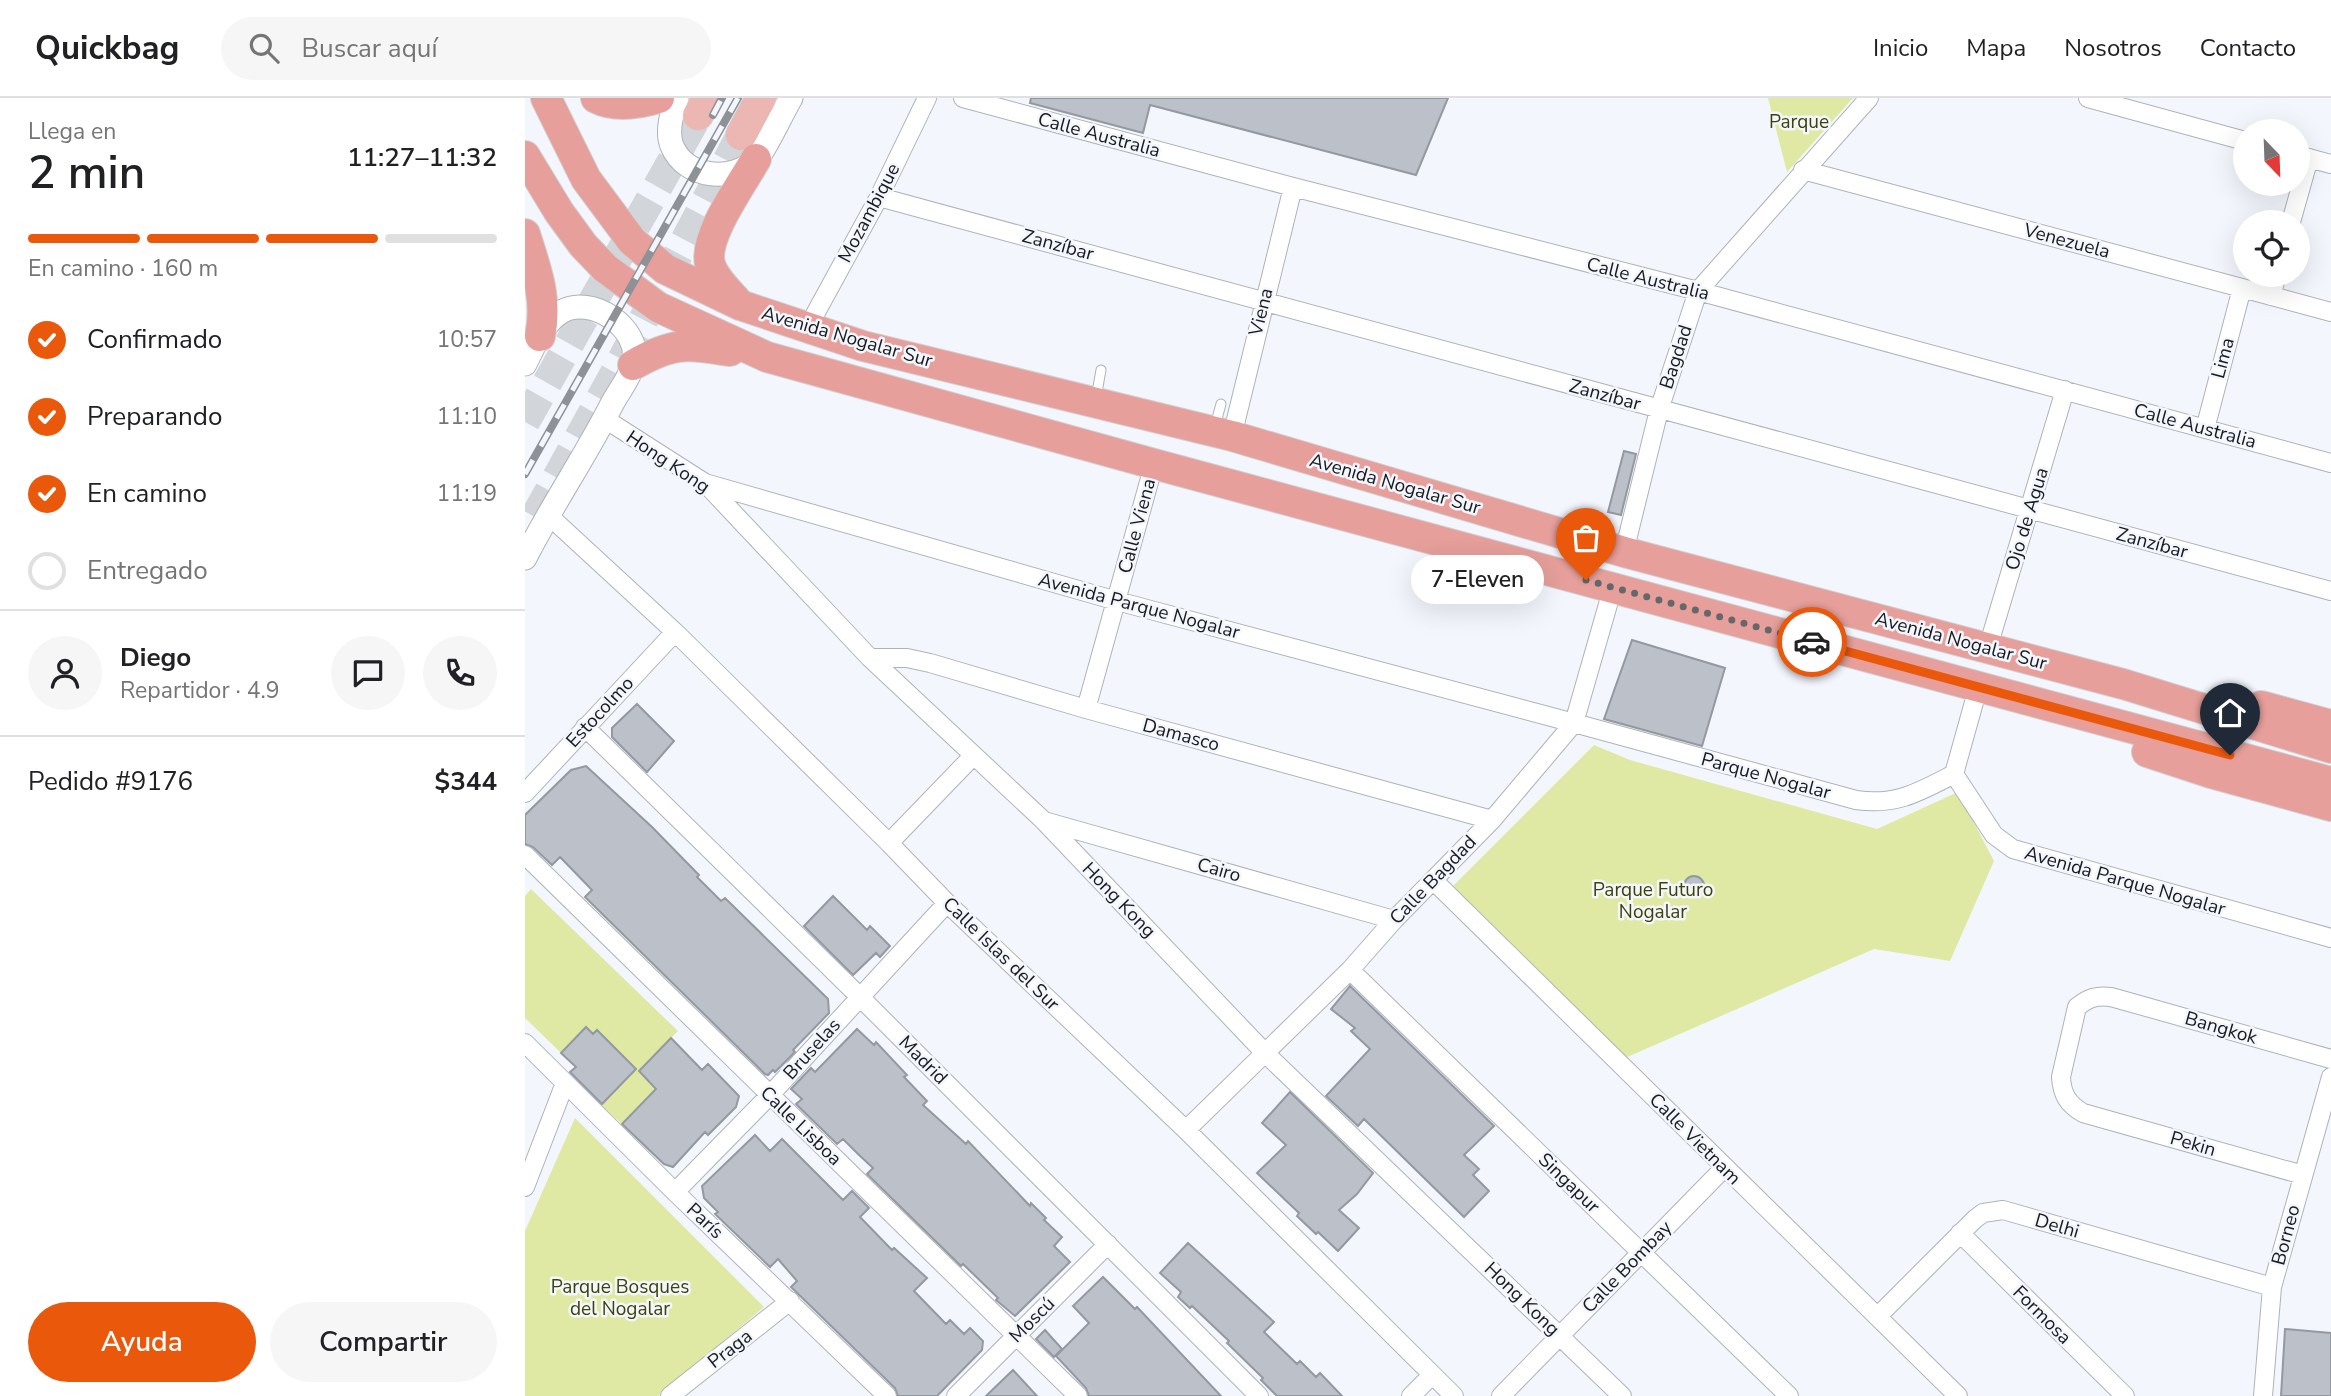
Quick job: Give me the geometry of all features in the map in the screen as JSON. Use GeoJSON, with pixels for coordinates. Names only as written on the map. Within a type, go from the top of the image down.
{"type":"FeatureCollection","features":[{"type":"Feature","properties":{"kind":"highway","name":"Avenida Nogalar Sur"},"geometry":{"type":"LineString","coordinates":[[547,98],[586,179],[632,241],[665,269],[740,305],[863,346],[1222,435],[1624,552],[2123,684],[2331,748]]}},
{"type":"Feature","properties":{"kind":"highway"},"geometry":{"type":"LineString","coordinates":[[596,98],[624,104],[659,98]]}},
{"type":"Feature","properties":{"kind":"highway"},"geometry":{"type":"LineString","coordinates":[[740,305],[717,278],[710,265],[709,252],[748,147]]}},
{"type":"Feature","properties":{"kind":"highway","name":"Avenida Nogalar Sur"},"geometry":{"type":"LineString","coordinates":[[525,156],[559,212],[583,245],[605,268],[658,307],[767,357],[2331,782]]}},
{"type":"Feature","properties":{"kind":"highway"},"geometry":{"type":"LineString","coordinates":[[525,234],[543,295],[544,317],[540,336]]}},
{"type":"Feature","properties":{"kind":"highway"},"geometry":{"type":"LineString","coordinates":[[633,365],[654,353],[676,346],[705,347],[767,357]]}},
{"type":"Feature","properties":{"kind":"highway"},"geometry":{"type":"LineString","coordinates":[[2123,684],[2168,686],[2205,692],[2331,725]]}},
{"type":"Feature","properties":{"kind":"highway"},"geometry":{"type":"LineString","coordinates":[[2079,715],[2151,754],[2211,774],[2331,806]]}},
{"type":"Feature","properties":{"kind":"main road"},"geometry":{"type":"LineString","coordinates":[[748,147],[761,98]]}},
{"type":"Feature","properties":{"kind":"street"},"geometry":{"type":"LineString","coordinates":[[695,104],[671,113],[672,146],[684,161],[710,176],[724,175],[791,98]]}},
{"type":"Feature","properties":{"kind":"street","name":"Mozambique"},"geometry":{"type":"LineString","coordinates":[[808,327],[879,197],[927,98]]}},
{"type":"Feature","properties":{"kind":"street","name":"Calle Australia"},"geometry":{"type":"LineString","coordinates":[[963,98],[1293,187],[1698,291],[2331,463]]}},
{"type":"Feature","properties":{"kind":"street","name":"Bagdad"},"geometry":{"type":"LineString","coordinates":[[1624,552],[1659,410],[1698,291],[1869,98]]}},
{"type":"Feature","properties":{"kind":"street"},"geometry":{"type":"LineString","coordinates":[[2088,98],[2233,138]]}},
{"type":"Feature","properties":{"kind":"street"},"geometry":{"type":"LineString","coordinates":[[2310,159],[2331,164]]}},
{"type":"Feature","properties":{"kind":"street","name":"Venezuela"},"geometry":{"type":"LineString","coordinates":[[1803,170],[2331,312]]}},
{"type":"Feature","properties":{"kind":"street","name":"Viena"},"geometry":{"type":"LineString","coordinates":[[1222,435],[1263,301],[1293,187]]}},
{"type":"Feature","properties":{"kind":"street","name":"Zanzíbar"},"geometry":{"type":"LineString","coordinates":[[879,197],[2331,591]]}},
{"type":"Feature","properties":{"kind":"street"},"geometry":{"type":"LineString","coordinates":[[2271,296],[2274,287]]}},
{"type":"Feature","properties":{"kind":"street","name":"Lima"},"geometry":{"type":"LineString","coordinates":[[2205,429],[2242,288]]}},
{"type":"Feature","properties":{"kind":"street"},"geometry":{"type":"LineString","coordinates":[[525,364],[553,318],[562,311],[585,306],[621,326],[631,337],[635,350],[633,365],[547,514],[525,558]]}},
{"type":"Feature","properties":{"kind":"street","name":"Ojo de Agua"},"geometry":{"type":"LineString","coordinates":[[1988,647],[2065,390]]}},
{"type":"Feature","properties":{"kind":"street","name":"Hong Kong"},"geometry":{"type":"LineString","coordinates":[[604,419],[705,483],[870,658],[1044,821],[1265,1053],[1622,1396]]}},
{"type":"Feature","properties":{"kind":"street","name":"Calle Viena"},"geometry":{"type":"LineString","coordinates":[[1086,709],[1154,464]]}},
{"type":"Feature","properties":{"kind":"street","name":"Avenida Parque Nogalar"},"geometry":{"type":"LineString","coordinates":[[705,483],[1117,601],[1574,723]]}},
{"type":"Feature","properties":{"kind":"street","name":"Calle Islas del Sur"},"geometry":{"type":"LineString","coordinates":[[547,514],[675,632],[947,903],[1186,1130],[1454,1396]]}},
{"type":"Feature","properties":{"kind":"street","name":"Calle Bagdad"},"geometry":{"type":"LineString","coordinates":[[1186,1130],[1350,970],[1394,920],[1492,820],[1574,723],[1613,587]]}},
{"type":"Feature","properties":{"kind":"street","name":"Estocolmo"},"geometry":{"type":"LineString","coordinates":[[525,793],[675,632]]}},
{"type":"Feature","properties":{"kind":"street","name":"Damasco"},"geometry":{"type":"LineString","coordinates":[[870,658],[907,658],[930,663],[1086,709],[1492,820]]}},
{"type":"Feature","properties":{"kind":"street"},"geometry":{"type":"LineString","coordinates":[[1954,774],[1978,688]]}},
{"type":"Feature","properties":{"kind":"street","name":"Parque Nogalar"},"geometry":{"type":"LineString","coordinates":[[1574,723],[1856,800],[1876,803],[1915,794],[1954,774]]}},
{"type":"Feature","properties":{"kind":"street","name":"Madrid"},"geometry":{"type":"LineString","coordinates":[[585,727],[859,996],[1259,1396]]}},
{"type":"Feature","properties":{"kind":"street"},"geometry":{"type":"LineString","coordinates":[[889,843],[973,756]]}},
{"type":"Feature","properties":{"kind":"street","name":"Avenida Parque Nogalar"},"geometry":{"type":"LineString","coordinates":[[1954,774],[1994,835],[2013,849],[2331,938]]}},
{"type":"Feature","properties":{"kind":"street","name":"Cairo"},"geometry":{"type":"LineString","coordinates":[[1044,821],[1394,920]]}},
{"type":"Feature","properties":{"kind":"street","name":"Calle Lisboa"},"geometry":{"type":"LineString","coordinates":[[525,855],[1078,1396]]}},
{"type":"Feature","properties":{"kind":"street","name":"Calle Vietnam"},"geometry":{"type":"LineString","coordinates":[[1433,880],[1958,1396]]}},
{"type":"Feature","properties":{"kind":"street","name":"Bruselas"},"geometry":{"type":"LineString","coordinates":[[675,1192],[770,1095],[947,903]]}},
{"type":"Feature","properties":{"kind":"street","name":"Singapur"},"geometry":{"type":"LineString","coordinates":[[1350,970],[1789,1396]]}},
{"type":"Feature","properties":{"kind":"street","name":"Bangkok"},"geometry":{"type":"LineString","coordinates":[[2083,1113],[2071,1106],[2066,1099],[2061,1077],[2077,1007],[2084,1001],[2101,995],[2331,1059]]}},
{"type":"Feature","properties":{"kind":"street","name":"París"},"geometry":{"type":"LineString","coordinates":[[525,1043],[675,1192],[790,1301],[876,1392]]}},
{"type":"Feature","properties":{"kind":"street","name":"Borneo"},"geometry":{"type":"LineString","coordinates":[[2263,1396],[2272,1287],[2331,1077]]}},
{"type":"Feature","properties":{"kind":"street"},"geometry":{"type":"LineString","coordinates":[[525,1187],[565,1083]]}},
{"type":"Feature","properties":{"kind":"street","name":"Pekin"},"geometry":{"type":"LineString","coordinates":[[2083,1113],[2303,1175]]}},
{"type":"Feature","properties":{"kind":"street","name":"Calle Bombay"},"geometry":{"type":"LineString","coordinates":[[1501,1396],[1724,1168]]}},
{"type":"Feature","properties":{"kind":"street","name":"Delhi"},"geometry":{"type":"LineString","coordinates":[[1878,1316],[1983,1213],[2003,1210],[2272,1287]]}},
{"type":"Feature","properties":{"kind":"street","name":"Formosa"},"geometry":{"type":"LineString","coordinates":[[1960,1233],[2125,1396]]}},
{"type":"Feature","properties":{"kind":"street","name":"Moscú"},"geometry":{"type":"LineString","coordinates":[[956,1396],[1108,1244]]}},
{"type":"Feature","properties":{"kind":"street","name":"Praga"},"geometry":{"type":"LineString","coordinates":[[670,1396],[790,1301]]}},
{"type":"Feature","properties":{"kind":"street"},"geometry":{"type":"LineString","coordinates":[[1411,1396],[1432,1375]]}},
{"type":"Feature","properties":{"kind":"lane"},"geometry":{"type":"LineString","coordinates":[[1095,404],[1101,370]]}},
{"type":"Feature","properties":{"kind":"lane"},"geometry":{"type":"LineString","coordinates":[[1221,404],[1222,435]]}},
{"type":"Feature","properties":{"kind":"green space","name":"Parque"},"geometry":{"type":"Polygon","coordinates":[[[1768,98],[1853,98],[1787,172],[1768,98]]]}},
{"type":"Feature","properties":{"kind":"green space","name":"Parque Futuro Nogalar"},"geometry":{"type":"Polygon","coordinates":[[[1594,745],[1630,760],[1877,829],[1958,792],[1994,861],[1950,961],[1874,949],[1625,1058],[1453,886],[1594,745]]]}},
{"type":"Feature","properties":{"kind":"green space"},"geometry":{"type":"Polygon","coordinates":[[[531,889],[678,1031],[639,1070],[658,1086],[622,1124],[601,1105],[636,1068],[597,1030],[593,1034],[586,1027],[561,1053],[525,1018],[525,896],[531,889]]]}},
{"type":"Feature","properties":{"kind":"green space","name":"Parque Bosques del Nogalar"},"geometry":{"type":"Polygon","coordinates":[[[575,1118],[764,1307],[658,1396],[525,1396],[525,1231],[575,1118]]]}},
{"type":"Feature","properties":{"kind":"building"},"geometry":{"type":"Polygon","coordinates":[[[1031,98],[1448,98],[1416,175],[1150,105],[1143,133],[1030,103],[1031,98]]]}},
{"type":"Feature","properties":{"kind":"building"},"geometry":{"type":"Polygon","coordinates":[[[1624,451],[1636,454],[1621,515],[1608,512],[1624,451]]]}},
{"type":"Feature","properties":{"kind":"building"},"geometry":{"type":"Polygon","coordinates":[[[1632,640],[1725,668],[1702,746],[1604,719],[1632,640]]]}},
{"type":"Feature","properties":{"kind":"building"},"geometry":{"type":"Polygon","coordinates":[[[637,704],[674,741],[647,772],[612,737],[612,728],[637,704]]]}},
{"type":"Feature","properties":{"kind":"building"},"geometry":{"type":"Polygon","coordinates":[[[586,766],[652,827],[721,901],[725,898],[828,999],[829,1013],[775,1072],[773,1070],[768,1075],[765,1074],[585,897],[592,890],[560,857],[552,865],[533,847],[525,844],[525,815],[571,770],[586,766]]]}},
{"type":"Feature","properties":{"kind":"building"},"geometry":{"type":"Polygon","coordinates":[[[1694,876],[1701,879],[1704,886],[1701,893],[1694,896],[1687,893],[1684,886],[1687,879],[1694,876]]]}},
{"type":"Feature","properties":{"kind":"building"},"geometry":{"type":"Polygon","coordinates":[[[833,896],[867,930],[870,926],[890,946],[880,957],[876,953],[853,975],[804,926],[833,896]]]}},
{"type":"Feature","properties":{"kind":"building"},"geometry":{"type":"Polygon","coordinates":[[[1350,986],[1494,1126],[1464,1155],[1479,1169],[1473,1175],[1489,1191],[1464,1217],[1364,1119],[1358,1126],[1326,1096],[1370,1049],[1351,1031],[1355,1028],[1331,1009],[1350,986]]]}},
{"type":"Feature","properties":{"kind":"building"},"geometry":{"type":"Polygon","coordinates":[[[586,1027],[593,1034],[597,1030],[636,1069],[602,1104],[570,1072],[576,1067],[561,1053],[586,1027]]]}},
{"type":"Feature","properties":{"kind":"building"},"geometry":{"type":"Polygon","coordinates":[[[857,1029],[874,1045],[876,1042],[907,1075],[904,1077],[927,1101],[923,1105],[966,1144],[968,1141],[1062,1237],[1054,1246],[1070,1262],[1015,1316],[867,1174],[873,1168],[843,1139],[837,1144],[796,1104],[802,1099],[791,1089],[811,1068],[815,1072],[857,1029]]]}},
{"type":"Feature","properties":{"kind":"building"},"geometry":{"type":"Polygon","coordinates":[[[671,1038],[702,1070],[708,1064],[739,1096],[736,1107],[708,1135],[705,1132],[673,1167],[664,1164],[622,1124],[656,1089],[639,1071],[671,1038]]]}},
{"type":"Feature","properties":{"kind":"building"},"geometry":{"type":"Polygon","coordinates":[[[1290,1092],[1373,1173],[1357,1194],[1339,1210],[1359,1228],[1338,1251],[1297,1216],[1299,1213],[1257,1173],[1286,1145],[1262,1123],[1290,1092]]]}},
{"type":"Feature","properties":{"kind":"building"},"geometry":{"type":"Polygon","coordinates":[[[755,1135],[770,1151],[782,1139],[843,1200],[852,1191],[869,1208],[860,1217],[892,1250],[894,1248],[927,1278],[914,1291],[946,1324],[950,1320],[964,1334],[970,1328],[983,1341],[982,1350],[937,1396],[898,1396],[895,1388],[791,1287],[797,1281],[778,1259],[770,1267],[715,1214],[718,1212],[704,1198],[702,1186],[755,1135]]]}},
{"type":"Feature","properties":{"kind":"building"},"geometry":{"type":"Polygon","coordinates":[[[1188,1243],[1274,1322],[1264,1332],[1297,1364],[1300,1361],[1316,1377],[1320,1373],[1342,1396],[1277,1396],[1261,1380],[1263,1378],[1227,1343],[1229,1341],[1192,1306],[1190,1308],[1178,1297],[1181,1292],[1160,1273],[1188,1243]]]}},
{"type":"Feature","properties":{"kind":"building"},"geometry":{"type":"Polygon","coordinates":[[[1103,1277],[1135,1309],[1137,1307],[1221,1396],[1089,1396],[1086,1388],[1056,1356],[1089,1323],[1073,1306],[1103,1277]]]}},
{"type":"Feature","properties":{"kind":"building"},"geometry":{"type":"Polygon","coordinates":[[[2285,1329],[2331,1333],[2331,1396],[2281,1396],[2285,1329]]]}},
{"type":"Feature","properties":{"kind":"building"},"geometry":{"type":"Polygon","coordinates":[[[1045,1330],[1062,1349],[1054,1357],[1036,1339],[1045,1330]]]}},
{"type":"Feature","properties":{"kind":"building"},"geometry":{"type":"Polygon","coordinates":[[[1013,1370],[1037,1396],[986,1396],[1013,1370]]]}},
{"type":"Feature","properties":{"kind":"tunnel"},"geometry":{"type":"LineString","coordinates":[[525,422],[698,115]]}},
{"type":"Feature","properties":{"kind":"tunnel"},"geometry":{"type":"LineString","coordinates":[[535,517],[620,364],[741,135]]}},
{"type":"Feature","properties":{"kind":"railway"},"geometry":{"type":"LineString","coordinates":[[713,115],[722,98]]}},
{"type":"Feature","properties":{"kind":"railway"},"geometry":{"type":"LineString","coordinates":[[525,474],[738,98]]}},
{"type":"Feature","properties":{"kind":"way so far"},"geometry":{"type":"LineString","coordinates":[[1586,580],[1812,642]]}},
{"type":"Feature","properties":{"kind":"place","name":"7-Eleven"},"geometry":{"type":"Point","coordinates":[1586,580]}},
{"type":"Feature","properties":{"kind":"route"},"geometry":{"type":"LineString","coordinates":[[1812,642],[2230,755]]}}]}
